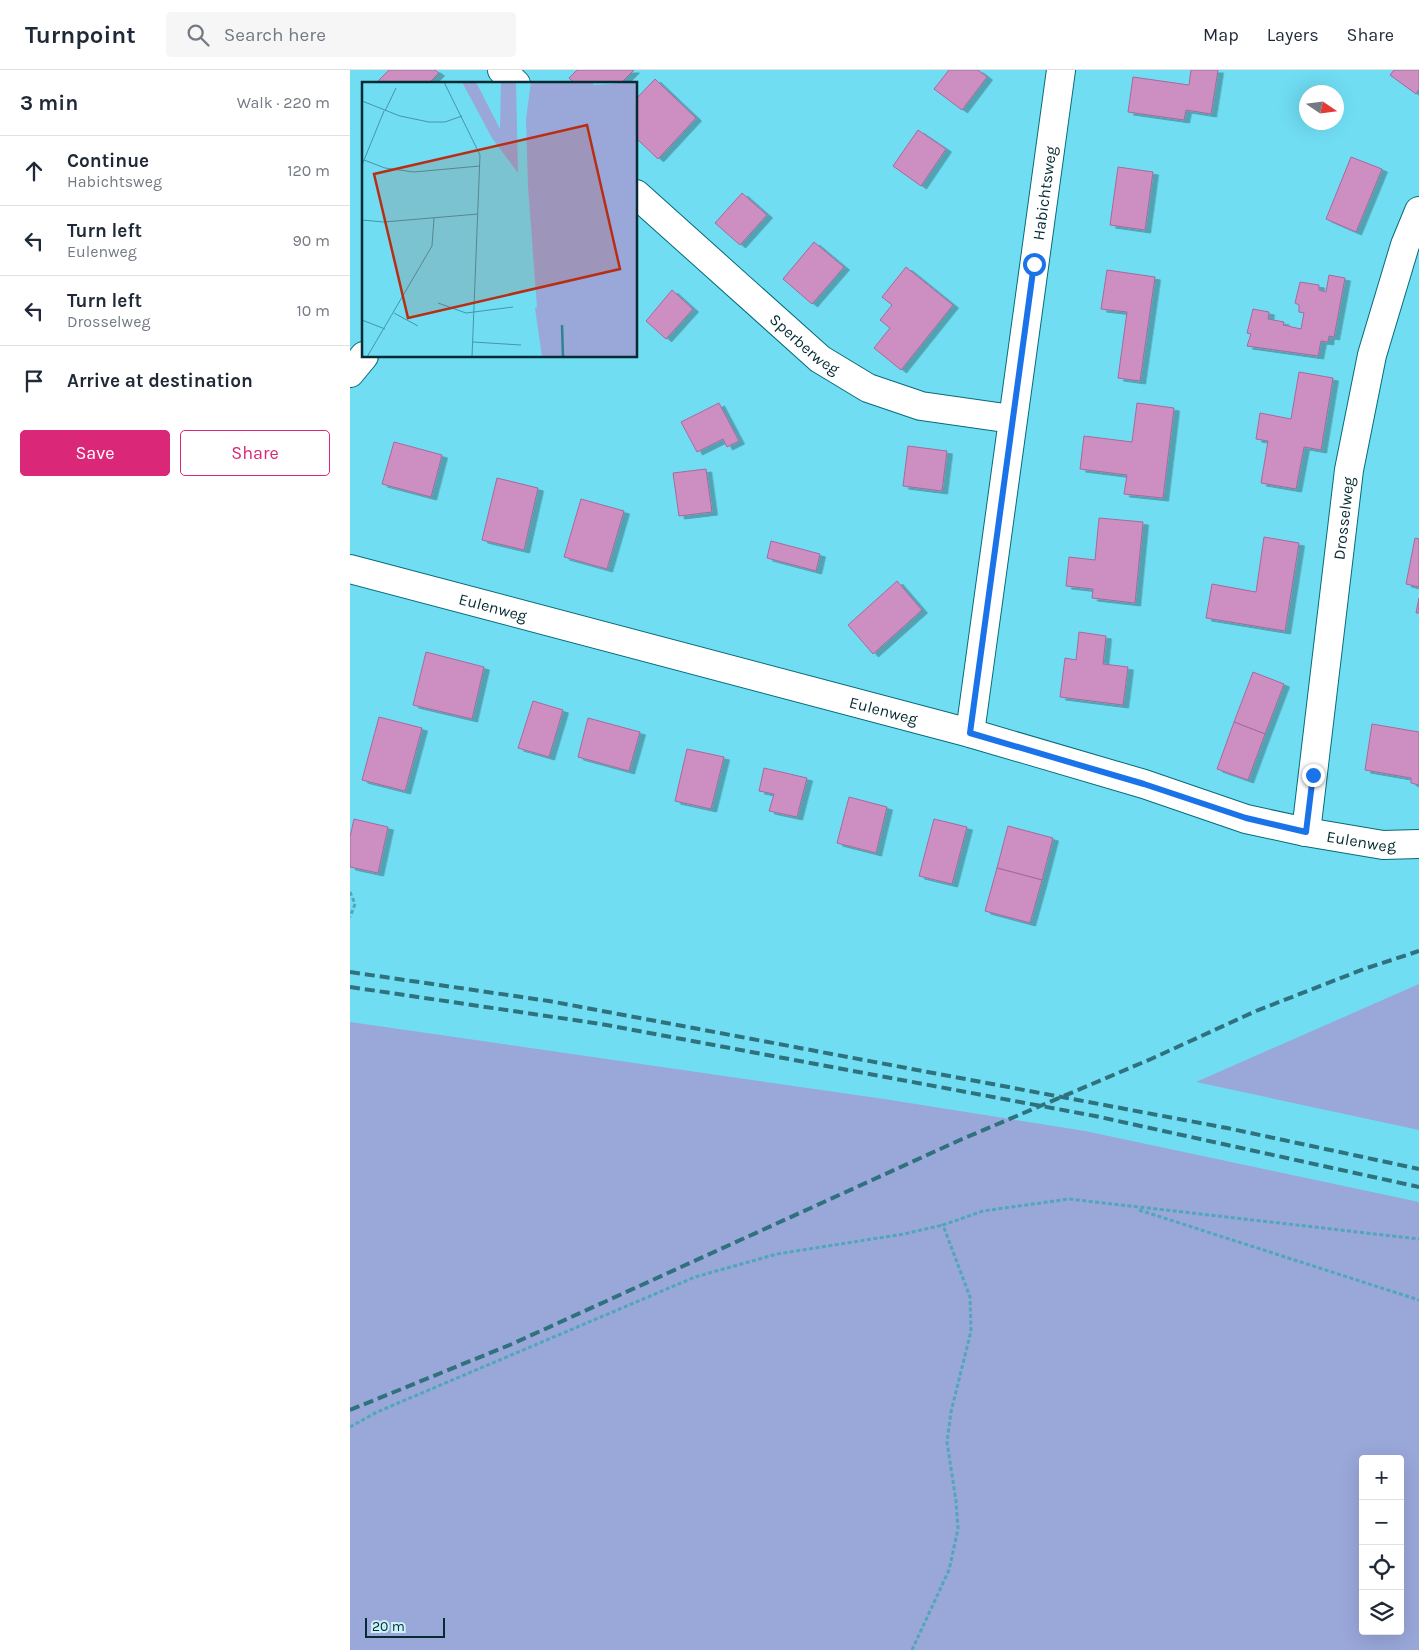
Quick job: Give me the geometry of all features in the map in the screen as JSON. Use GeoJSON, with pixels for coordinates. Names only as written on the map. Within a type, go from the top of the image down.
{"type":"FeatureCollection","features":[{"type":"Feature","properties":{"kind":"street"},"geometry":{"type":"LineString","coordinates":[[502,70],[514,82]]}},
{"type":"Feature","properties":{"kind":"street","name":"Habichtsweg"},"geometry":{"type":"LineString","coordinates":[[970,733],[1061,70]]}},
{"type":"Feature","properties":{"kind":"street","name":"Sperberweg"},"geometry":{"type":"LineString","coordinates":[[638,196],[820,360],[868,388],[922,406],[1012,419]]}},
{"type":"Feature","properties":{"kind":"street","name":"Drosselweg"},"geometry":{"type":"LineString","coordinates":[[1306,832],[1349,470],[1372,355],[1405,245],[1419,211]]}},
{"type":"Feature","properties":{"kind":"street"},"geometry":{"type":"LineString","coordinates":[[350,373],[362,358]]}},
{"type":"Feature","properties":{"kind":"street","name":"Eulenweg"},"geometry":{"type":"LineString","coordinates":[[350,569],[970,733],[1144,784],[1246,818],[1306,832],[1383,845],[1419,844]]}},
{"type":"Feature","properties":{"kind":"path"},"geometry":{"type":"LineString","coordinates":[[350,892],[355,904],[350,917]]}},
{"type":"Feature","properties":{"kind":"path"},"geometry":{"type":"LineString","coordinates":[[350,1427],[377,1412],[695,1276],[777,1254],[904,1234],[943,1225],[983,1211],[1069,1199],[1419,1239]]}},
{"type":"Feature","properties":{"kind":"path"},"geometry":{"type":"LineString","coordinates":[[1131,1207],[1419,1300]]}},
{"type":"Feature","properties":{"kind":"path"},"geometry":{"type":"LineString","coordinates":[[912,1650],[949,1570],[958,1529],[956,1501],[947,1442],[951,1412],[971,1330],[970,1297],[943,1225]]}},
{"type":"Feature","properties":{"kind":"shaded area"},"geometry":{"type":"Polygon","coordinates":[[[1419,984],[1419,1130],[1196,1082],[1419,984]]]}},
{"type":"Feature","properties":{"kind":"shaded area"},"geometry":{"type":"Polygon","coordinates":[[[350,1022],[884,1099],[1085,1131],[1419,1202],[1419,1650],[350,1650],[350,1022]]]}},
{"type":"Feature","properties":{"kind":"building"},"geometry":{"type":"Polygon","coordinates":[[[389,70],[435,70],[439,73],[430,82],[377,82],[389,70]]]}},
{"type":"Feature","properties":{"kind":"building"},"geometry":{"type":"Polygon","coordinates":[[[577,70],[634,70],[622,82],[573,82],[569,78],[577,70]]]}},
{"type":"Feature","properties":{"kind":"building"},"geometry":{"type":"Polygon","coordinates":[[[949,70],[978,70],[987,77],[962,110],[934,89],[949,70]]]}},
{"type":"Feature","properties":{"kind":"building"},"geometry":{"type":"Polygon","coordinates":[[[1191,70],[1218,70],[1211,114],[1186,110],[1184,120],[1128,112],[1133,77],[1189,85],[1191,70]]]}},
{"type":"Feature","properties":{"kind":"building"},"geometry":{"type":"Polygon","coordinates":[[[1394,70],[1419,70],[1419,89],[1416,94],[1390,75],[1394,70]]]}},
{"type":"Feature","properties":{"kind":"building"},"geometry":{"type":"Polygon","coordinates":[[[655,79],[696,118],[658,159],[638,140],[638,97],[655,79]]]}},
{"type":"Feature","properties":{"kind":"building"},"geometry":{"type":"Polygon","coordinates":[[[918,130],[946,149],[921,186],[893,166],[918,130]]]}},
{"type":"Feature","properties":{"kind":"building"},"geometry":{"type":"Polygon","coordinates":[[[1351,157],[1382,169],[1356,232],[1326,219],[1351,157]]]}},
{"type":"Feature","properties":{"kind":"building"},"geometry":{"type":"Polygon","coordinates":[[[1118,167],[1153,172],[1145,230],[1110,225],[1118,167]]]}},
{"type":"Feature","properties":{"kind":"building"},"geometry":{"type":"Polygon","coordinates":[[[742,193],[767,215],[740,245],[715,223],[742,193]]]}},
{"type":"Feature","properties":{"kind":"building"},"geometry":{"type":"Polygon","coordinates":[[[814,242],[844,267],[812,304],[783,279],[814,242]]]}},
{"type":"Feature","properties":{"kind":"building"},"geometry":{"type":"Polygon","coordinates":[[[906,267],[953,305],[901,370],[874,348],[890,328],[880,320],[892,305],[882,297],[906,267]]]}},
{"type":"Feature","properties":{"kind":"building"},"geometry":{"type":"Polygon","coordinates":[[[1107,270],[1155,277],[1140,381],[1118,378],[1127,312],[1101,309],[1107,270]]]}},
{"type":"Feature","properties":{"kind":"building"},"geometry":{"type":"Polygon","coordinates":[[[1329,275],[1345,278],[1334,337],[1329,336],[1328,342],[1321,341],[1318,356],[1247,346],[1251,334],[1247,333],[1253,309],[1269,312],[1268,319],[1284,322],[1283,325],[1301,329],[1304,313],[1299,312],[1299,305],[1295,303],[1300,282],[1319,285],[1319,290],[1326,292],[1329,275]]]}},
{"type":"Feature","properties":{"kind":"building"},"geometry":{"type":"Polygon","coordinates":[[[672,290],[693,309],[666,339],[646,321],[672,290]]]}},
{"type":"Feature","properties":{"kind":"building"},"geometry":{"type":"Polygon","coordinates":[[[1299,372],[1333,378],[1321,450],[1304,447],[1296,489],[1261,483],[1268,441],[1256,439],[1260,413],[1291,419],[1299,372]]]}},
{"type":"Feature","properties":{"kind":"building"},"geometry":{"type":"Polygon","coordinates":[[[719,403],[739,441],[727,447],[723,439],[697,452],[681,422],[719,403]]]}},
{"type":"Feature","properties":{"kind":"building"},"geometry":{"type":"Polygon","coordinates":[[[1137,403],[1174,408],[1163,498],[1124,494],[1127,475],[1080,469],[1084,436],[1132,442],[1137,403]]]}},
{"type":"Feature","properties":{"kind":"building"},"geometry":{"type":"Polygon","coordinates":[[[394,442],[442,455],[431,497],[382,484],[394,442]]]}},
{"type":"Feature","properties":{"kind":"building"},"geometry":{"type":"Polygon","coordinates":[[[908,446],[947,451],[942,491],[903,486],[908,446]]]}},
{"type":"Feature","properties":{"kind":"building"},"geometry":{"type":"Polygon","coordinates":[[[706,469],[712,512],[679,516],[673,473],[706,469]]]}},
{"type":"Feature","properties":{"kind":"building"},"geometry":{"type":"Polygon","coordinates":[[[497,478],[538,488],[524,550],[482,540],[497,478]]]}},
{"type":"Feature","properties":{"kind":"building"},"geometry":{"type":"Polygon","coordinates":[[[581,499],[624,511],[607,569],[564,557],[581,499]]]}},
{"type":"Feature","properties":{"kind":"building"},"geometry":{"type":"Polygon","coordinates":[[[1099,518],[1143,522],[1135,603],[1092,598],[1093,589],[1066,586],[1069,557],[1095,560],[1099,518]]]}},
{"type":"Feature","properties":{"kind":"building"},"geometry":{"type":"Polygon","coordinates":[[[1264,537],[1299,543],[1285,631],[1206,618],[1212,584],[1256,592],[1264,537]]]}},
{"type":"Feature","properties":{"kind":"building"},"geometry":{"type":"Polygon","coordinates":[[[1415,538],[1419,539],[1419,587],[1406,584],[1415,538]]]}},
{"type":"Feature","properties":{"kind":"building"},"geometry":{"type":"Polygon","coordinates":[[[771,541],[820,554],[816,571],[767,558],[771,541]]]}},
{"type":"Feature","properties":{"kind":"building"},"geometry":{"type":"Polygon","coordinates":[[[897,581],[922,610],[873,654],[848,625],[897,581]]]}},
{"type":"Feature","properties":{"kind":"building"},"geometry":{"type":"Polygon","coordinates":[[[1419,598],[1419,613],[1416,613],[1419,598]]]}},
{"type":"Feature","properties":{"kind":"building"},"geometry":{"type":"Polygon","coordinates":[[[1079,632],[1106,636],[1103,664],[1128,667],[1123,705],[1060,697],[1065,658],[1076,660],[1079,632]]]}},
{"type":"Feature","properties":{"kind":"building"},"geometry":{"type":"Polygon","coordinates":[[[426,652],[484,667],[472,719],[413,705],[426,652]]]}},
{"type":"Feature","properties":{"kind":"building"},"geometry":{"type":"Polygon","coordinates":[[[1253,672],[1284,684],[1265,734],[1234,722],[1253,672]]]}},
{"type":"Feature","properties":{"kind":"building"},"geometry":{"type":"Polygon","coordinates":[[[533,701],[563,710],[549,757],[518,748],[533,701]]]}},
{"type":"Feature","properties":{"kind":"building"},"geometry":{"type":"Polygon","coordinates":[[[379,717],[422,728],[405,791],[362,780],[379,717]]]}},
{"type":"Feature","properties":{"kind":"building"},"geometry":{"type":"Polygon","coordinates":[[[588,718],[640,732],[629,771],[578,757],[588,718]]]}},
{"type":"Feature","properties":{"kind":"building"},"geometry":{"type":"Polygon","coordinates":[[[1234,722],[1265,734],[1248,780],[1217,769],[1234,722]]]}},
{"type":"Feature","properties":{"kind":"building"},"geometry":{"type":"Polygon","coordinates":[[[1372,724],[1419,732],[1419,785],[1411,783],[1411,778],[1365,770],[1372,724]]]}},
{"type":"Feature","properties":{"kind":"building"},"geometry":{"type":"Polygon","coordinates":[[[687,749],[724,757],[711,809],[675,801],[687,749]]]}},
{"type":"Feature","properties":{"kind":"building"},"geometry":{"type":"Polygon","coordinates":[[[764,768],[807,778],[797,817],[769,811],[774,794],[759,791],[764,768]]]}},
{"type":"Feature","properties":{"kind":"building"},"geometry":{"type":"Polygon","coordinates":[[[849,797],[887,807],[876,853],[837,843],[849,797]]]}},
{"type":"Feature","properties":{"kind":"building"},"geometry":{"type":"Polygon","coordinates":[[[354,819],[388,827],[378,873],[350,867],[350,837],[354,819]]]}},
{"type":"Feature","properties":{"kind":"building"},"geometry":{"type":"Polygon","coordinates":[[[934,819],[967,827],[952,884],[919,876],[934,819]]]}},
{"type":"Feature","properties":{"kind":"building"},"geometry":{"type":"Polygon","coordinates":[[[1008,826],[1053,838],[1042,880],[997,868],[1008,826]]]}},
{"type":"Feature","properties":{"kind":"building"},"geometry":{"type":"Polygon","coordinates":[[[997,868],[1042,880],[1030,923],[985,911],[997,868]]]}},
{"type":"Feature","properties":{"kind":"railway"},"geometry":{"type":"LineString","coordinates":[[350,1410],[512,1344],[960,1140],[1151,1059],[1256,1011],[1364,969],[1419,951]]}},
{"type":"Feature","properties":{"kind":"railway"},"geometry":{"type":"LineString","coordinates":[[350,972],[549,1001],[1227,1128],[1419,1169]]}},
{"type":"Feature","properties":{"kind":"railway"},"geometry":{"type":"LineString","coordinates":[[350,987],[601,1024],[1095,1116],[1419,1187]]}},
{"type":"Feature","properties":{"kind":"route"},"geometry":{"type":"LineString","coordinates":[[1034,264],[970,733],[1144,784],[1246,818],[1306,832],[1313,775]]}}]}
